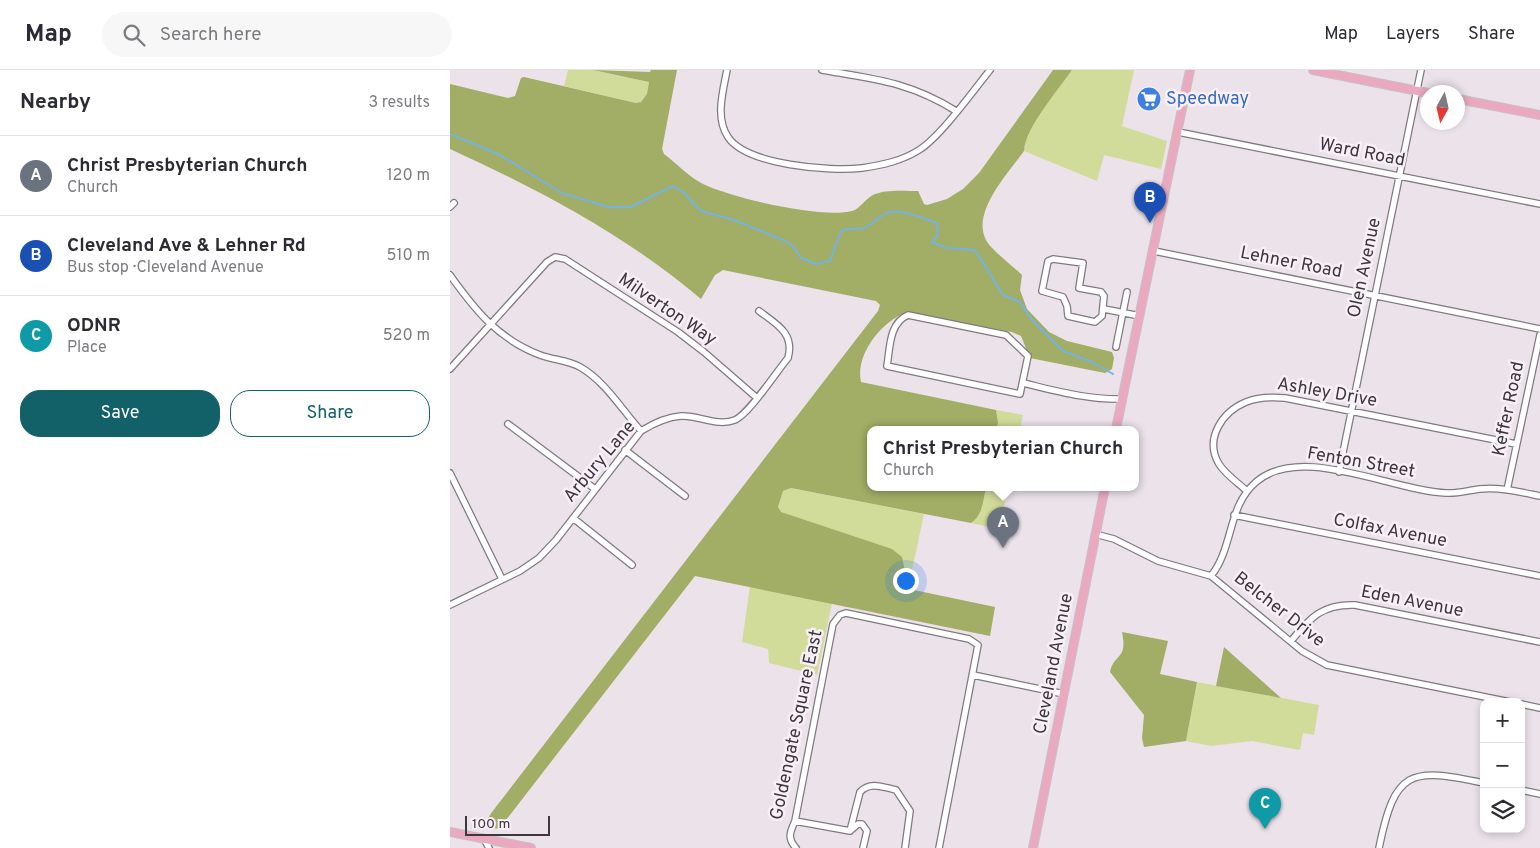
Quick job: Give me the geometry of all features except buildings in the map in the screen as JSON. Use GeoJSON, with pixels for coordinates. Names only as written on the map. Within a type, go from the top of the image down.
{"type":"FeatureCollection","features":[{"type":"Feature","properties":{"kind":"main road"},"geometry":{"type":"LineString","coordinates":[[1117,426],[1190,70]]}},
{"type":"Feature","properties":{"kind":"main road"},"geometry":{"type":"LineString","coordinates":[[1313,70],[1420,92]]}},
{"type":"Feature","properties":{"kind":"main road"},"geometry":{"type":"LineString","coordinates":[[1465,100],[1540,115]]}},
{"type":"Feature","properties":{"kind":"main road","name":"Cleveland Avenue"},"geometry":{"type":"LineString","coordinates":[[1032,848],[1104,491]]}},
{"type":"Feature","properties":{"kind":"main road"},"geometry":{"type":"LineString","coordinates":[[450,832],[532,848]]}},
{"type":"Feature","properties":{"kind":"street"},"geometry":{"type":"LineString","coordinates":[[727,70],[721,111],[722,125],[728,138],[738,148],[751,155],[780,162],[821,168],[860,168],[898,161],[921,149],[990,70]]}},
{"type":"Feature","properties":{"kind":"street"},"geometry":{"type":"LineString","coordinates":[[822,70],[897,83],[921,91],[956,111]]}},
{"type":"Feature","properties":{"kind":"street","name":"Olen Avenue"},"geometry":{"type":"LineString","coordinates":[[1339,472],[1421,70]]}},
{"type":"Feature","properties":{"kind":"street","name":"Ward Road"},"geometry":{"type":"LineString","coordinates":[[1178,132],[1540,204]]}},
{"type":"Feature","properties":{"kind":"street","name":"Lehner Road"},"geometry":{"type":"LineString","coordinates":[[1154,251],[1540,326]]}},
{"type":"Feature","properties":{"kind":"street","name":"Milverton Way"},"geometry":{"type":"LineString","coordinates":[[489,324],[551,258],[565,259],[678,332],[757,398]]}},
{"type":"Feature","properties":{"kind":"street"},"geometry":{"type":"LineString","coordinates":[[1058,259],[1084,263],[1079,288],[1100,292],[1104,300],[1104,309],[1102,316],[1095,322],[1068,316],[1067,306],[1063,297],[1042,291],[1048,261],[1058,259]]}},
{"type":"Feature","properties":{"kind":"street"},"geometry":{"type":"LineString","coordinates":[[450,275],[476,311],[489,324],[517,346],[541,356],[569,362],[589,373],[641,431]]}},
{"type":"Feature","properties":{"kind":"street"},"geometry":{"type":"LineString","coordinates":[[1116,347],[1127,292]]}},
{"type":"Feature","properties":{"kind":"street"},"geometry":{"type":"LineString","coordinates":[[1104,309],[1140,316]]}},
{"type":"Feature","properties":{"kind":"street","name":"Arbury Lane"},"geometry":{"type":"LineString","coordinates":[[450,605],[520,571],[539,558],[641,431],[657,421],[682,416],[718,422],[735,420],[757,398],[788,358],[790,343],[784,330],[759,310]]}},
{"type":"Feature","properties":{"kind":"street"},"geometry":{"type":"LineString","coordinates":[[908,315],[1006,335],[1028,356],[1023,383],[1020,394],[887,366],[894,326],[908,315]]}},
{"type":"Feature","properties":{"kind":"street"},"geometry":{"type":"LineString","coordinates":[[450,369],[489,324]]}},
{"type":"Feature","properties":{"kind":"street","name":"Keffer Road"},"geometry":{"type":"LineString","coordinates":[[1507,490],[1540,335]]}},
{"type":"Feature","properties":{"kind":"street"},"geometry":{"type":"LineString","coordinates":[[1023,383],[1098,400],[1123,398]]}},
{"type":"Feature","properties":{"kind":"street","name":"Ashley Drive"},"geometry":{"type":"LineString","coordinates":[[1247,491],[1220,465],[1214,453],[1213,439],[1217,427],[1225,417],[1246,402],[1268,397],[1284,398],[1516,444]]}},
{"type":"Feature","properties":{"kind":"street"},"geometry":{"type":"LineString","coordinates":[[508,424],[595,489]]}},
{"type":"Feature","properties":{"kind":"street"},"geometry":{"type":"LineString","coordinates":[[625,450],[685,496]]}},
{"type":"Feature","properties":{"kind":"street","name":"Fenton Street"},"geometry":{"type":"LineString","coordinates":[[1211,576],[1220,565],[1228,546],[1234,514],[1247,491],[1262,478],[1283,468],[1310,467],[1446,493],[1479,489],[1507,490],[1540,496]]}},
{"type":"Feature","properties":{"kind":"street"},"geometry":{"type":"LineString","coordinates":[[450,473],[502,579]]}},
{"type":"Feature","properties":{"kind":"street","name":"Colfax Avenue"},"geometry":{"type":"LineString","coordinates":[[1234,514],[1540,576]]}},
{"type":"Feature","properties":{"kind":"street"},"geometry":{"type":"LineString","coordinates":[[573,518],[632,565]]}},
{"type":"Feature","properties":{"kind":"street","name":"Belcher Drive"},"geometry":{"type":"LineString","coordinates":[[1095,534],[1114,539],[1158,561],[1211,576],[1302,651],[1327,665],[1490,698]]}},
{"type":"Feature","properties":{"kind":"street","name":"Eden Avenue"},"geometry":{"type":"LineString","coordinates":[[1291,641],[1319,612],[1332,606],[1345,604],[1540,642]]}},
{"type":"Feature","properties":{"kind":"street","name":"Goldengate Square East"},"geometry":{"type":"LineString","coordinates":[[796,848],[791,843],[789,834],[795,821],[833,624],[840,615],[846,613],[969,639],[978,645],[973,675]]}},
{"type":"Feature","properties":{"kind":"street"},"geometry":{"type":"LineString","coordinates":[[939,848],[973,675],[1064,694]]}},
{"type":"Feature","properties":{"kind":"street"},"geometry":{"type":"LineString","coordinates":[[1525,705],[1540,708]]}},
{"type":"Feature","properties":{"kind":"street"},"geometry":{"type":"LineString","coordinates":[[1379,848],[1387,809],[1401,788],[1416,777],[1436,774],[1480,781]]}},
{"type":"Feature","properties":{"kind":"street"},"geometry":{"type":"LineString","coordinates":[[850,831],[860,792],[863,788],[873,785],[896,790],[910,811],[905,848]]}},
{"type":"Feature","properties":{"kind":"street"},"geometry":{"type":"LineString","coordinates":[[1525,791],[1540,794]]}},
{"type":"Feature","properties":{"kind":"street"},"geometry":{"type":"LineString","coordinates":[[795,821],[850,831]]}},
{"type":"Feature","properties":{"kind":"street"},"geometry":{"type":"LineString","coordinates":[[850,831],[858,824],[865,825],[867,831],[863,848]]}},
{"type":"Feature","properties":{"kind":"street"},"geometry":{"type":"LineString","coordinates":[[484,839],[489,848]]}},
{"type":"Feature","properties":{"kind":"green space"},"geometry":{"type":"Polygon","coordinates":[[[568,70],[593,70],[649,82],[647,94],[641,102],[636,103],[564,86],[568,70]]]}},
{"type":"Feature","properties":{"kind":"green space"},"geometry":{"type":"Polygon","coordinates":[[[593,70],[650,72],[651,70],[677,70],[662,149],[664,154],[703,184],[716,190],[777,206],[838,213],[855,210],[873,195],[889,191],[918,191],[924,204],[927,205],[947,199],[963,189],[979,173],[1053,70],[1072,70],[1036,120],[1030,131],[1024,151],[1001,181],[987,205],[983,229],[988,244],[1022,275],[1020,290],[1027,309],[1049,332],[1067,341],[1112,352],[1114,358],[1112,369],[1105,373],[1030,358],[1021,336],[1012,332],[905,313],[896,317],[879,332],[866,351],[860,372],[861,382],[996,410],[997,426],[867,426],[867,491],[985,491],[978,516],[971,523],[791,488],[783,491],[778,507],[781,512],[892,549],[902,557],[909,589],[995,607],[990,636],[695,576],[499,829],[483,826],[878,311],[880,305],[876,301],[723,270],[715,275],[701,299],[643,255],[581,215],[516,180],[450,149],[450,84],[508,98],[515,96],[521,78],[524,77],[636,103],[641,102],[647,94],[649,82],[593,70]]]}},
{"type":"Feature","properties":{"kind":"green space"},"geometry":{"type":"Polygon","coordinates":[[[1072,70],[1134,70],[1122,126],[1167,141],[1161,169],[1104,155],[1097,181],[1024,151],[1030,131],[1036,120],[1072,70]]]}},
{"type":"Feature","properties":{"kind":"green space"},"geometry":{"type":"Polygon","coordinates":[[[996,410],[1023,415],[1021,426],[997,426],[996,410]]]}},
{"type":"Feature","properties":{"kind":"green space"},"geometry":{"type":"Polygon","coordinates":[[[791,488],[924,514],[908,589],[902,558],[780,512],[778,507],[783,491],[791,488]]]}},
{"type":"Feature","properties":{"kind":"green space"},"geometry":{"type":"Polygon","coordinates":[[[985,491],[1007,491],[999,529],[971,523],[978,516],[985,491]]]}},
{"type":"Feature","properties":{"kind":"green space"},"geometry":{"type":"Polygon","coordinates":[[[750,586],[832,603],[817,675],[769,663],[768,649],[742,642],[750,586]]]}},
{"type":"Feature","properties":{"kind":"green space"},"geometry":{"type":"Polygon","coordinates":[[[1122,632],[1168,641],[1160,674],[1197,682],[1186,741],[1144,747],[1142,738],[1144,715],[1110,672],[1114,662],[1122,652],[1122,632]]]}},
{"type":"Feature","properties":{"kind":"green space"},"geometry":{"type":"Polygon","coordinates":[[[1224,647],[1281,698],[1216,686],[1224,647]]]}},
{"type":"Feature","properties":{"kind":"green space"},"geometry":{"type":"Polygon","coordinates":[[[1197,682],[1319,705],[1314,735],[1303,733],[1300,750],[1252,741],[1211,746],[1186,741],[1197,682]]]}},
{"type":"Feature","properties":{"kind":"waterway"},"geometry":{"type":"LineString","coordinates":[[450,134],[500,155],[562,193],[608,207],[631,207],[673,186],[683,192],[701,211],[734,220],[783,240],[793,246],[801,258],[816,264],[830,261],[841,231],[864,228],[883,215],[902,212],[937,223],[938,235],[932,242],[947,248],[975,250],[1003,295],[1020,302],[1032,320],[1063,351],[1092,362],[1113,374]]}},
{"type":"Feature","properties":{"kind":"place","name":"Speedway"},"geometry":{"type":"Point","coordinates":[1149,99]}},
{"type":"Feature","properties":{"kind":"place","name":"Cleveland Ave & Lehner Rd"},"geometry":{"type":"Point","coordinates":[1150,223]}},
{"type":"Feature","properties":{"kind":"place","name":"Christ Presbyterian Church"},"geometry":{"type":"Point","coordinates":[1003,548]}},
{"type":"Feature","properties":{"kind":"place","name":"ODNR"},"geometry":{"type":"Point","coordinates":[1265,829]}}]}
